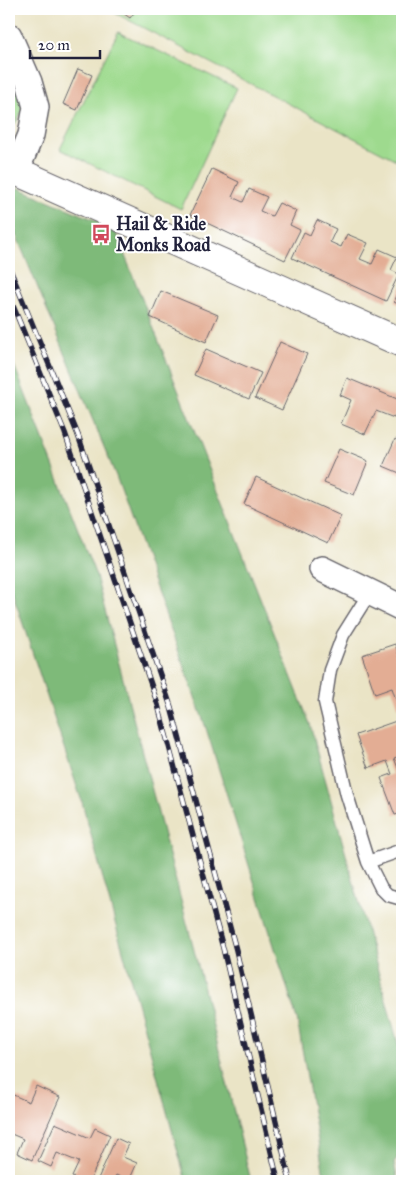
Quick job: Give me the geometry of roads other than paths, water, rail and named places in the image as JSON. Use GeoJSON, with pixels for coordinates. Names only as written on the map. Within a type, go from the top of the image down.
{"type":"FeatureCollection","features":[{"type":"Feature","properties":{"kind":"street"},"geometry":{"type":"LineString","coordinates":[[9,36],[29,82],[36,107],[31,135],[13,170],[402,343]]}},
{"type":"Feature","properties":{"kind":"street"},"geometry":{"type":"LineString","coordinates":[[322,569],[402,608]]}},
{"type":"Feature","properties":{"kind":"lane"},"geometry":{"type":"LineString","coordinates":[[370,592],[343,635],[330,670],[325,702],[346,795],[368,862],[381,888],[388,895],[402,899]]}},
{"type":"Feature","properties":{"kind":"lane"},"geometry":{"type":"LineString","coordinates":[[368,862],[402,850]]}},
{"type":"Feature","properties":{"kind":"railway"},"geometry":{"type":"LineString","coordinates":[[9,267],[78,435],[171,707],[236,950],[290,1181]]}},
{"type":"Feature","properties":{"kind":"railway"},"geometry":{"type":"LineString","coordinates":[[9,296],[65,433],[158,705],[223,948],[278,1181]]}},
{"type":"Feature","properties":{"kind":"place","name":"Hail & Ride Monks Road"},"geometry":{"type":"Point","coordinates":[101,234]}}]}
